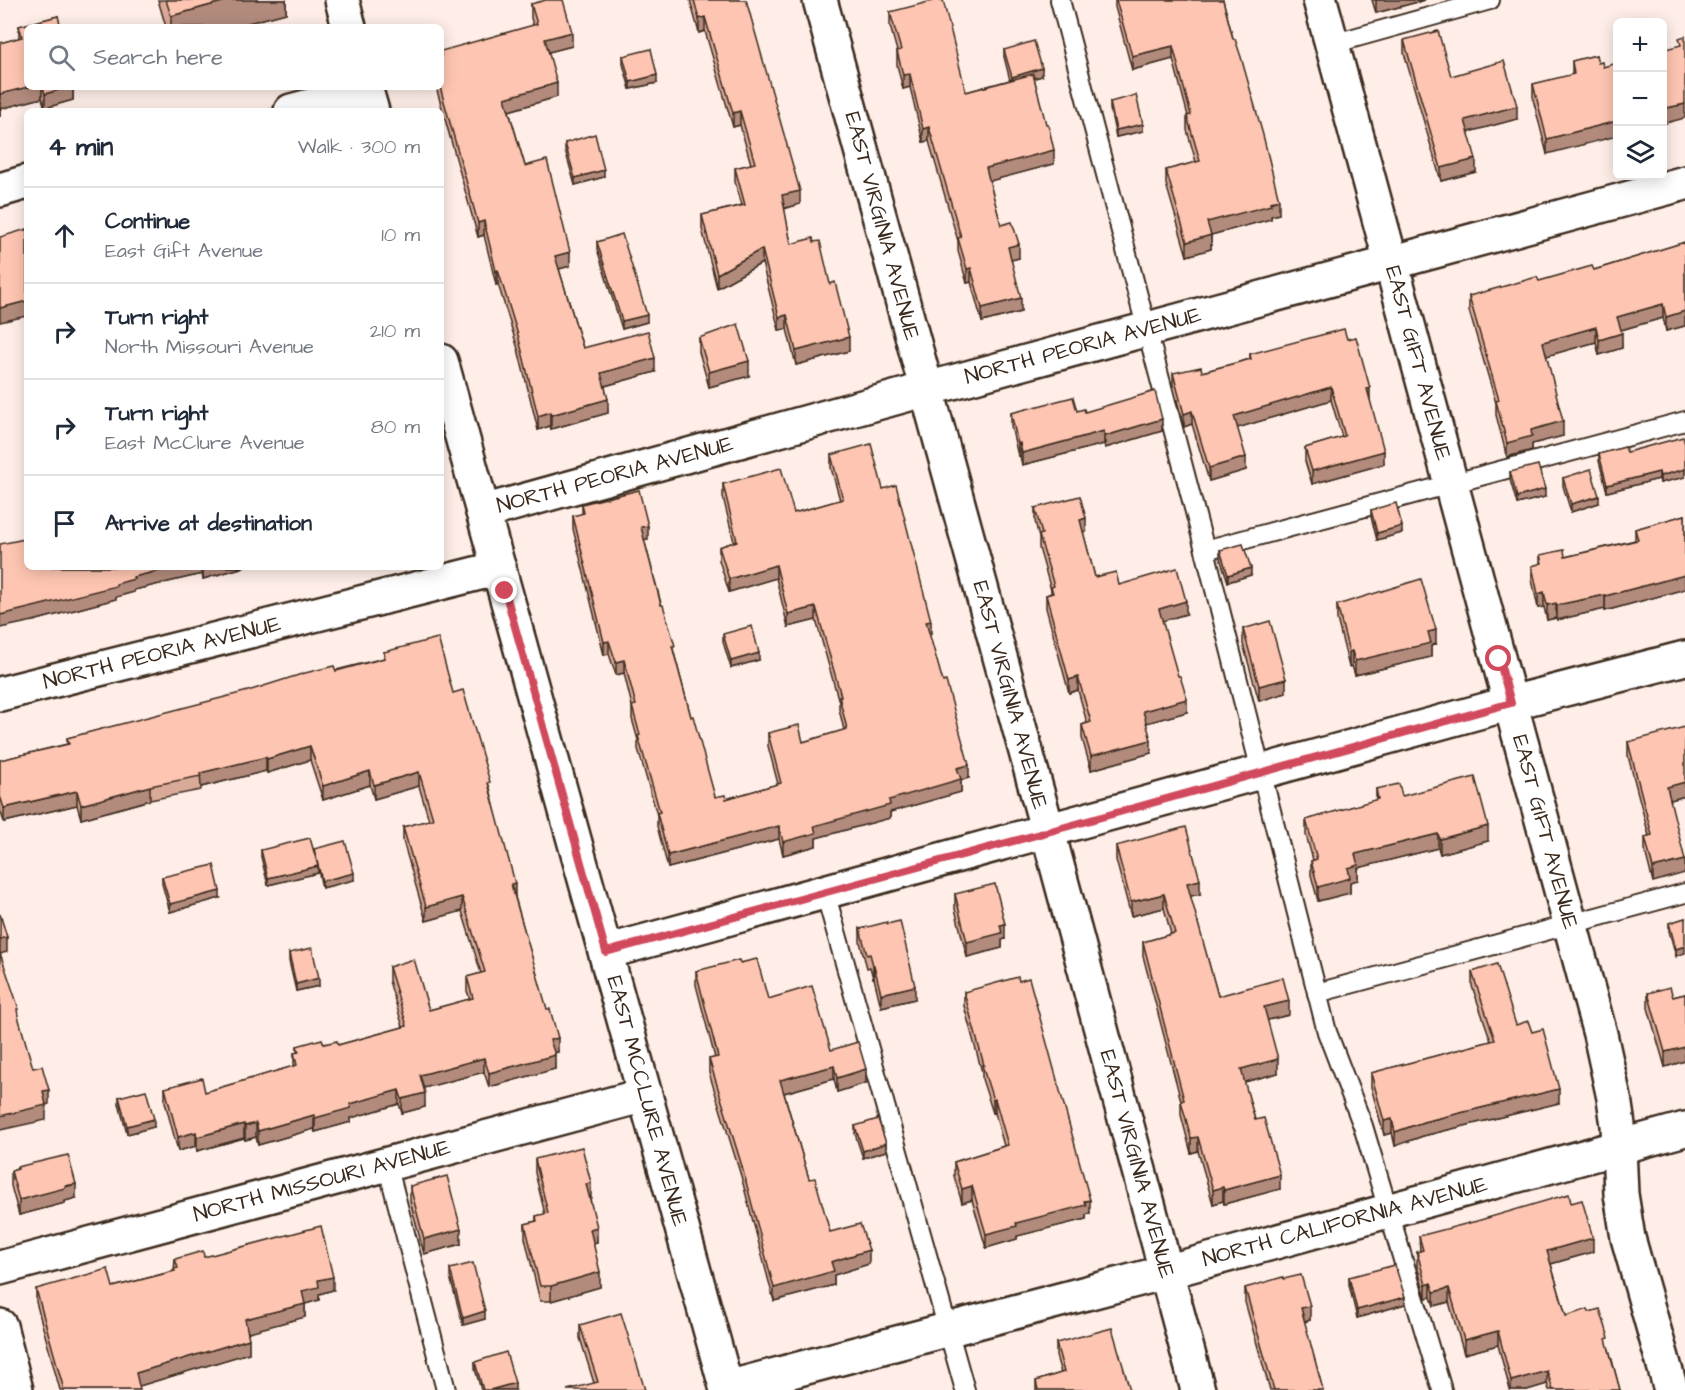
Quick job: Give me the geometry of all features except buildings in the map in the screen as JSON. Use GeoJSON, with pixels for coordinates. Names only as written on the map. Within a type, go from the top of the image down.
{"type":"FeatureCollection","features":[{"type":"Feature","properties":{"kind":"street"},"geometry":{"type":"LineString","coordinates":[[342,0],[348,24]]}},
{"type":"Feature","properties":{"kind":"street","name":"EAST VIRGINIA AVENUE"},"geometry":{"type":"LineString","coordinates":[[820,0],[1198,1390]]}},
{"type":"Feature","properties":{"kind":"street","name":"EAST GIFT AVENUE"},"geometry":{"type":"LineString","coordinates":[[1320,0],[1608,1068],[1614,1098],[1621,1194],[1628,1238],[1671,1390]]}},
{"type":"Feature","properties":{"kind":"street"},"geometry":{"type":"LineString","coordinates":[[306,108],[368,96]]}},
{"type":"Feature","properties":{"kind":"street"},"geometry":{"type":"LineString","coordinates":[[0,190],[24,183]]}},
{"type":"Feature","properties":{"kind":"street","name":"NORTH PEORIA AVENUE"},"geometry":{"type":"LineString","coordinates":[[483,512],[1685,183]]}},
{"type":"Feature","properties":{"kind":"street","name":"EAST MCCLURE AVENUE"},"geometry":{"type":"LineString","coordinates":[[444,372],[727,1389]]}},
{"type":"Feature","properties":{"kind":"street","name":"NORTH PEORIA AVENUE"},"geometry":{"type":"LineString","coordinates":[[0,694],[499,568]]}},
{"type":"Feature","properties":{"kind":"street"},"geometry":{"type":"LineString","coordinates":[[606,952],[1511,703],[1685,658]]}},
{"type":"Feature","properties":{"kind":"street","name":"NORTH MISSOURI AVENUE"},"geometry":{"type":"LineString","coordinates":[[0,1268],[645,1095]]}},
{"type":"Feature","properties":{"kind":"street","name":"NORTH CALIFORNIA AVENUE"},"geometry":{"type":"LineString","coordinates":[[727,1389],[1166,1272],[1685,1129]]}},
{"type":"Feature","properties":{"kind":"street"},"geometry":{"type":"LineString","coordinates":[[0,1326],[16,1390]]}},
{"type":"Feature","properties":{"kind":"lane"},"geometry":{"type":"LineString","coordinates":[[1060,0],[1205,550],[1327,1032],[1363,1126],[1442,1390]]}},
{"type":"Feature","properties":{"kind":"lane"},"geometry":{"type":"LineString","coordinates":[[1332,44],[1490,0]]}},
{"type":"Feature","properties":{"kind":"lane"},"geometry":{"type":"LineString","coordinates":[[1205,550],[1685,421]]}},
{"type":"Feature","properties":{"kind":"lane"},"geometry":{"type":"LineString","coordinates":[[825,892],[965,1390]]}},
{"type":"Feature","properties":{"kind":"lane"},"geometry":{"type":"LineString","coordinates":[[1317,993],[1685,893]]}},
{"type":"Feature","properties":{"kind":"lane"},"geometry":{"type":"LineString","coordinates":[[387,1164],[446,1390]]}},
{"type":"Feature","properties":{"kind":"route"},"geometry":{"type":"LineString","coordinates":[[505,591],[606,952],[1511,703],[1499,659]]}}]}
